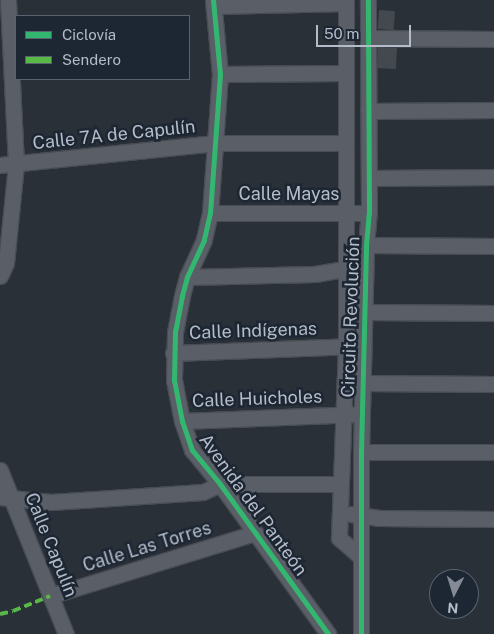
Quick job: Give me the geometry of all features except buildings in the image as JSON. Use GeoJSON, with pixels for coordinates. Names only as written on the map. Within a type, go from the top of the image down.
{"type":"FeatureCollection","features":[{"type":"Feature","properties":{"kind":"street"},"geometry":{"type":"LineString","coordinates":[[0,276],[6,263],[16,164],[8,0]]}},
{"type":"Feature","properties":{"kind":"street","name":"Circuito Revolución"},"geometry":{"type":"LineString","coordinates":[[361,634],[362,414],[366,312],[366,246],[369,213],[368,0]]}},
{"type":"Feature","properties":{"kind":"street"},"geometry":{"type":"LineString","coordinates":[[214,3],[346,2]]}},
{"type":"Feature","properties":{"kind":"street","name":"Circuito Revolución"},"geometry":{"type":"LineString","coordinates":[[346,2],[346,212],[344,269],[346,346],[339,538],[360,556]]}},
{"type":"Feature","properties":{"kind":"street","name":"Avenida del Panteón"},"geometry":{"type":"LineString","coordinates":[[214,3],[220,74],[210,213],[204,240],[187,277],[175,332],[173,353],[174,380],[182,421],[192,450],[220,484],[328,634]]}},
{"type":"Feature","properties":{"kind":"street"},"geometry":{"type":"LineString","coordinates":[[368,38],[494,39]]}},
{"type":"Feature","properties":{"kind":"street"},"geometry":{"type":"LineString","coordinates":[[220,74],[345,73]]}},
{"type":"Feature","properties":{"kind":"street"},"geometry":{"type":"LineString","coordinates":[[368,111],[494,110]]}},
{"type":"Feature","properties":{"kind":"street","name":"Calle 7A de Capulín"},"geometry":{"type":"LineString","coordinates":[[0,165],[216,143],[346,143]]}},
{"type":"Feature","properties":{"kind":"street"},"geometry":{"type":"LineString","coordinates":[[369,178],[494,177]]}},
{"type":"Feature","properties":{"kind":"street","name":"Calle Mayas"},"geometry":{"type":"LineString","coordinates":[[210,213],[369,213]]}},
{"type":"Feature","properties":{"kind":"street"},"geometry":{"type":"LineString","coordinates":[[366,246],[494,246]]}},
{"type":"Feature","properties":{"kind":"street"},"geometry":{"type":"LineString","coordinates":[[187,277],[315,274],[366,265]]}},
{"type":"Feature","properties":{"kind":"street"},"geometry":{"type":"LineString","coordinates":[[366,312],[494,313]]}},
{"type":"Feature","properties":{"kind":"street","name":"Calle Indígenas"},"geometry":{"type":"LineString","coordinates":[[173,353],[364,346]]}},
{"type":"Feature","properties":{"kind":"street"},"geometry":{"type":"LineString","coordinates":[[364,383],[494,384]]}},
{"type":"Feature","properties":{"kind":"street","name":"Calle Huicholes"},"geometry":{"type":"LineString","coordinates":[[182,421],[362,414]]}},
{"type":"Feature","properties":{"kind":"street"},"geometry":{"type":"LineString","coordinates":[[362,452],[494,452]]}},
{"type":"Feature","properties":{"kind":"street","name":"Calle Capulín"},"geometry":{"type":"LineString","coordinates":[[0,470],[6,496],[66,634]]}},
{"type":"Feature","properties":{"kind":"street"},"geometry":{"type":"LineString","coordinates":[[6,496],[52,502],[203,492],[220,484],[341,484]]}},
{"type":"Feature","properties":{"kind":"street"},"geometry":{"type":"LineString","coordinates":[[340,512],[378,518],[494,519]]}},
{"type":"Feature","properties":{"kind":"street","name":"Calle Las Torres"},"geometry":{"type":"LineString","coordinates":[[50,596],[255,534]]}},
{"type":"Feature","properties":{"kind":"marked path"},"geometry":{"type":"LineString","coordinates":[[0,614],[13,611],[50,596]]}},
{"type":"Feature","properties":{"kind":"cycle path"},"geometry":{"type":"LineString","coordinates":[[213,0],[220,74],[210,213],[204,240],[187,277],[182,296],[175,332],[174,380],[182,421],[192,450],[220,484],[328,634]]}},
{"type":"Feature","properties":{"kind":"cycle path"},"geometry":{"type":"LineString","coordinates":[[361,634],[361,452],[366,245],[369,213],[368,0]]}}]}
